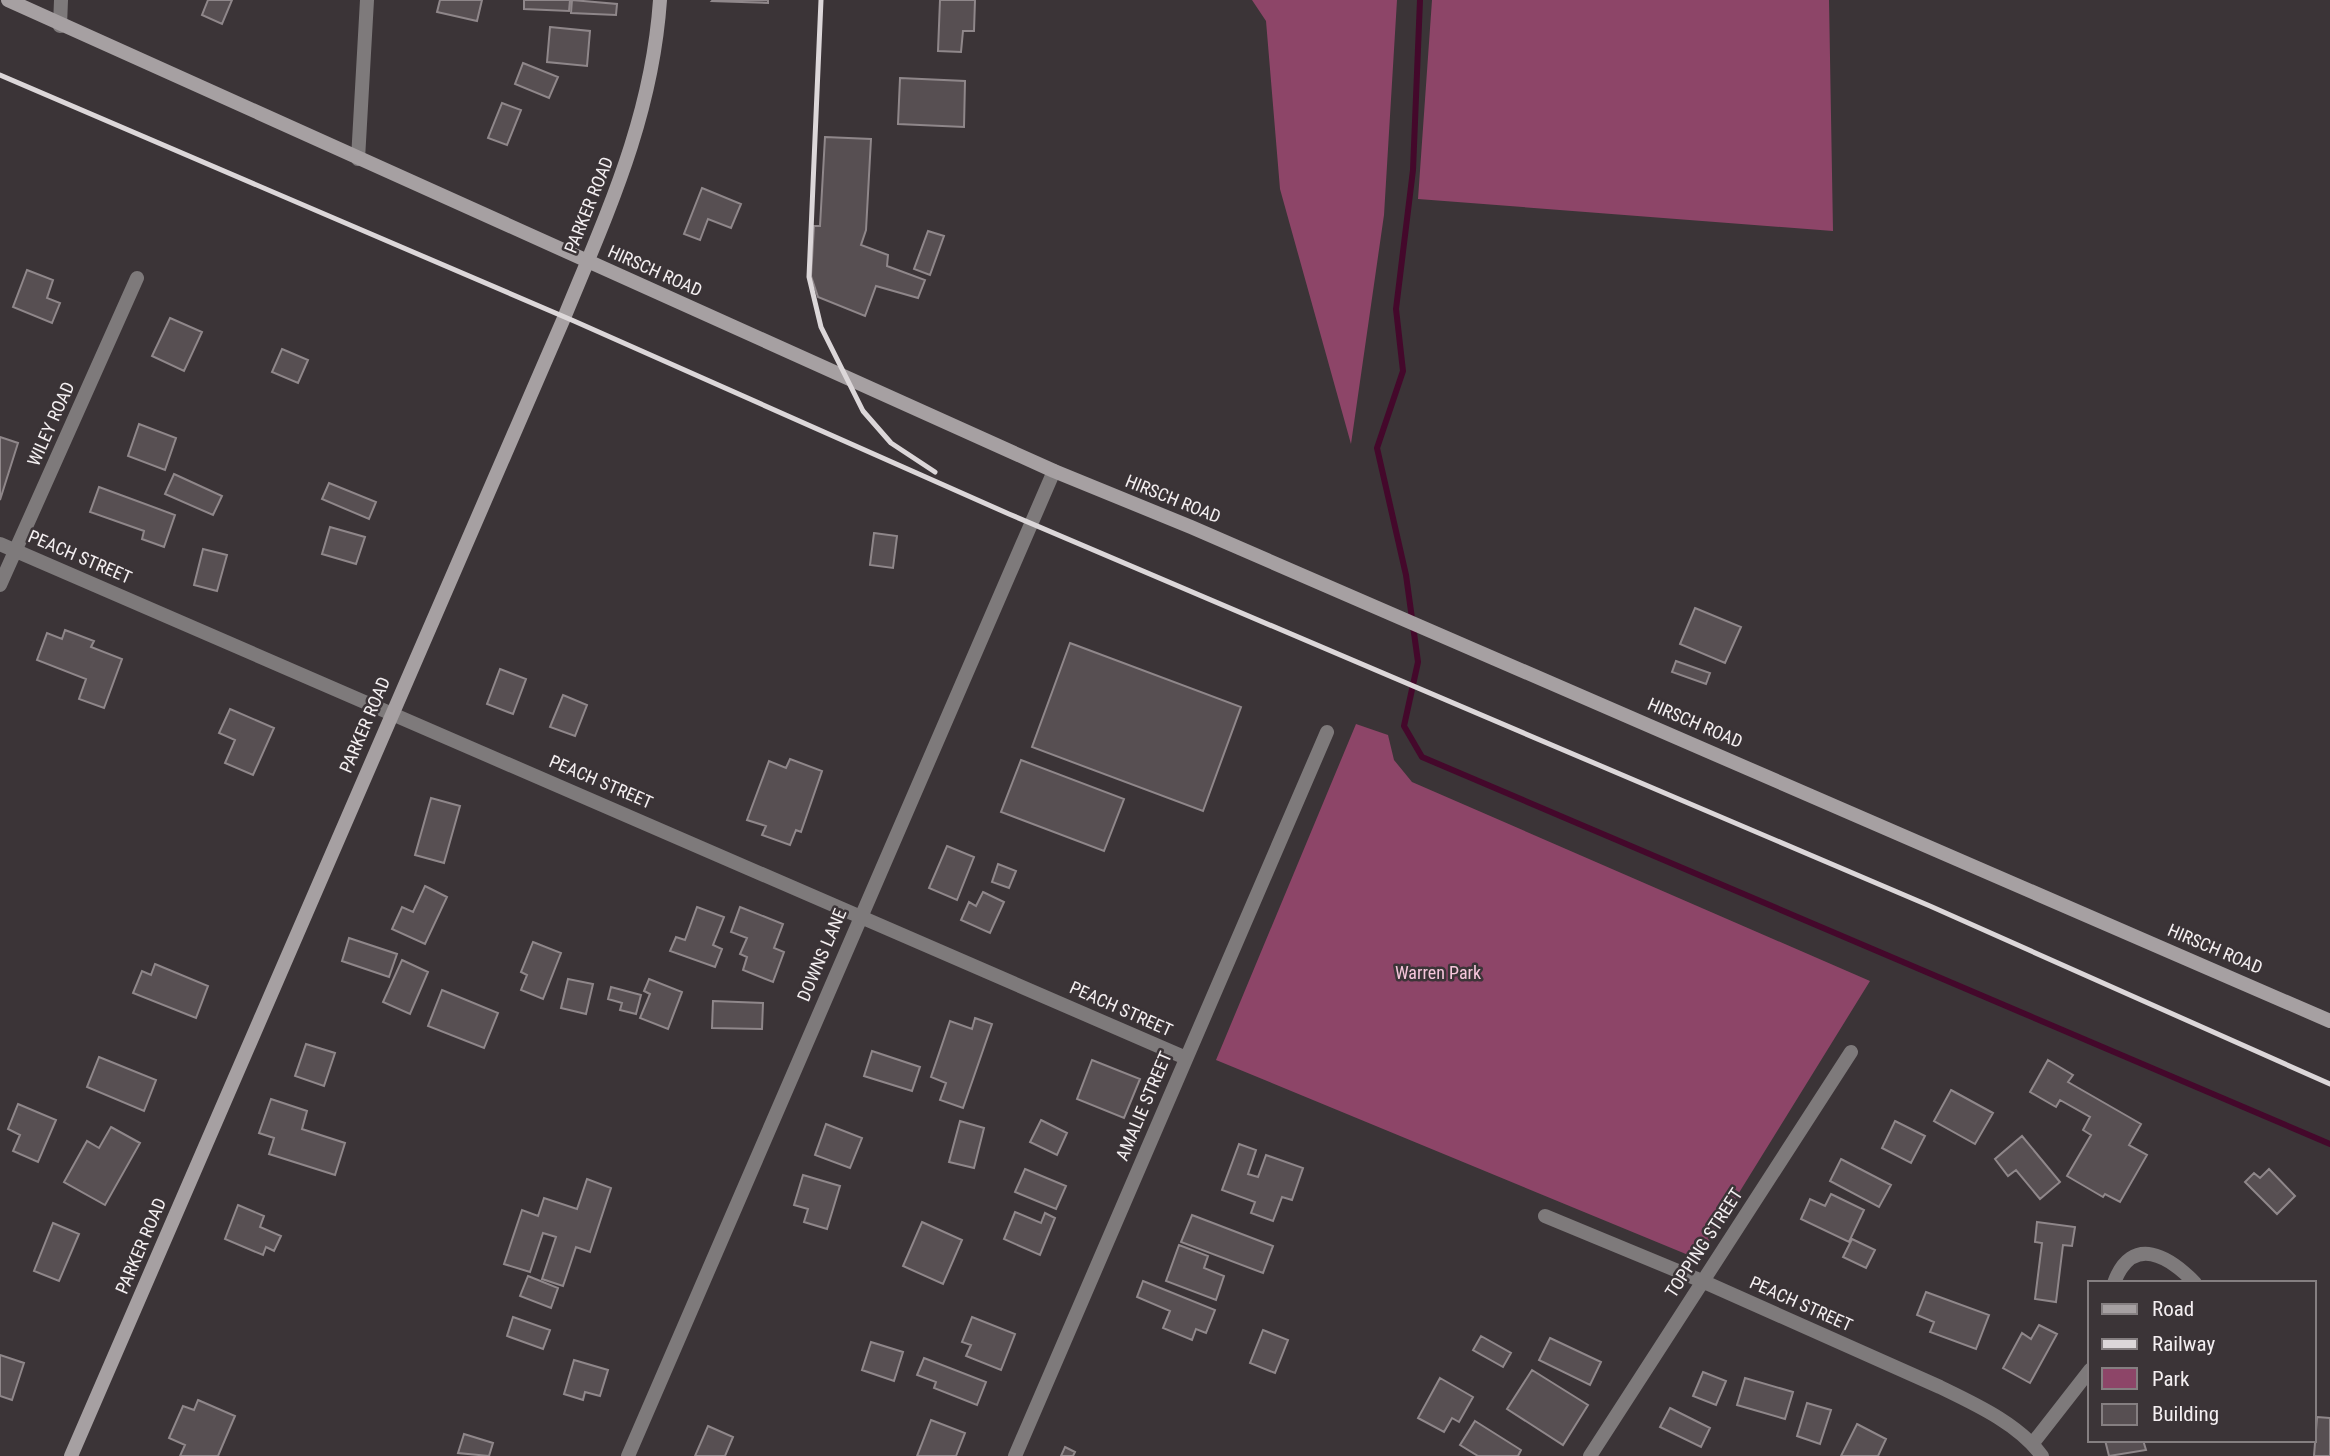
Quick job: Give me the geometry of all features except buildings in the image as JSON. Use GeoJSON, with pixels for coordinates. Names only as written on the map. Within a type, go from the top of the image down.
{"type":"FeatureCollection","features":[{"type":"Feature","properties":{"kind":"main road","name":"HIRSCH ROAD"},"geometry":{"type":"LineString","coordinates":[[8,0],[60,26],[1054,471],[1430,630],[2330,1021]]}},
{"type":"Feature","properties":{"kind":"main road","name":"PARKER ROAD"},"geometry":{"type":"LineString","coordinates":[[71,1456],[587,261],[633,147],[657,45],[660,0]]}},
{"type":"Feature","properties":{"kind":"street"},"geometry":{"type":"LineString","coordinates":[[60,26],[61,0]]}},
{"type":"Feature","properties":{"kind":"street"},"geometry":{"type":"LineString","coordinates":[[358,159],[367,0]]}},
{"type":"Feature","properties":{"kind":"street","name":"WILEY ROAD"},"geometry":{"type":"LineString","coordinates":[[0,585],[138,278]]}},
{"type":"Feature","properties":{"kind":"street","name":"DOWNS LANE"},"geometry":{"type":"LineString","coordinates":[[628,1456],[1054,471]]}},
{"type":"Feature","properties":{"kind":"street","name":"PEACH STREET"},"geometry":{"type":"LineString","coordinates":[[0,544],[1186,1058]]}},
{"type":"Feature","properties":{"kind":"street","name":"AMALIE STREET"},"geometry":{"type":"LineString","coordinates":[[1015,1456],[1328,732]]}},
{"type":"Feature","properties":{"kind":"street","name":"TOPPING STREET"},"geometry":{"type":"LineString","coordinates":[[1590,1456],[1851,1052]]}},
{"type":"Feature","properties":{"kind":"street","name":"PEACH STREET"},"geometry":{"type":"LineString","coordinates":[[1545,1216],[1702,1281],[1940,1387],[1978,1406],[2033,1443]]}},
{"type":"Feature","properties":{"kind":"street"},"geometry":{"type":"LineString","coordinates":[[2115,1281],[2127,1263],[2150,1254],[2174,1261],[2194,1281]]}},
{"type":"Feature","properties":{"kind":"street"},"geometry":{"type":"LineString","coordinates":[[2042,1456],[2033,1443],[2088,1373]]}},
{"type":"Feature","properties":{"kind":"green space"},"geometry":{"type":"Polygon","coordinates":[[[1252,0],[1397,0],[1384,215],[1351,444],[1280,189],[1266,21],[1252,0]]]}},
{"type":"Feature","properties":{"kind":"green space"},"geometry":{"type":"Polygon","coordinates":[[[1432,0],[1829,0],[1833,231],[1418,199],[1432,0]]]}},
{"type":"Feature","properties":{"kind":"green space","name":"Warren Park"},"geometry":{"type":"Polygon","coordinates":[[[1356,724],[1388,735],[1394,760],[1412,782],[1870,981],[1698,1259],[1216,1060],[1356,724]]]}},
{"type":"Feature","properties":{"kind":"waterway"},"geometry":{"type":"LineString","coordinates":[[1420,0],[1413,170],[1396,309],[1403,371],[1377,448],[1406,575],[1418,662],[1404,726],[1422,757],[2330,1144]]}},
{"type":"Feature","properties":{"kind":"railway"},"geometry":{"type":"LineString","coordinates":[[821,0],[809,277],[821,327],[863,411],[891,443],[935,472]]}},
{"type":"Feature","properties":{"kind":"railway"},"geometry":{"type":"LineString","coordinates":[[0,75],[574,321],[1009,514],[1930,906],[2330,1084]]}}]}
